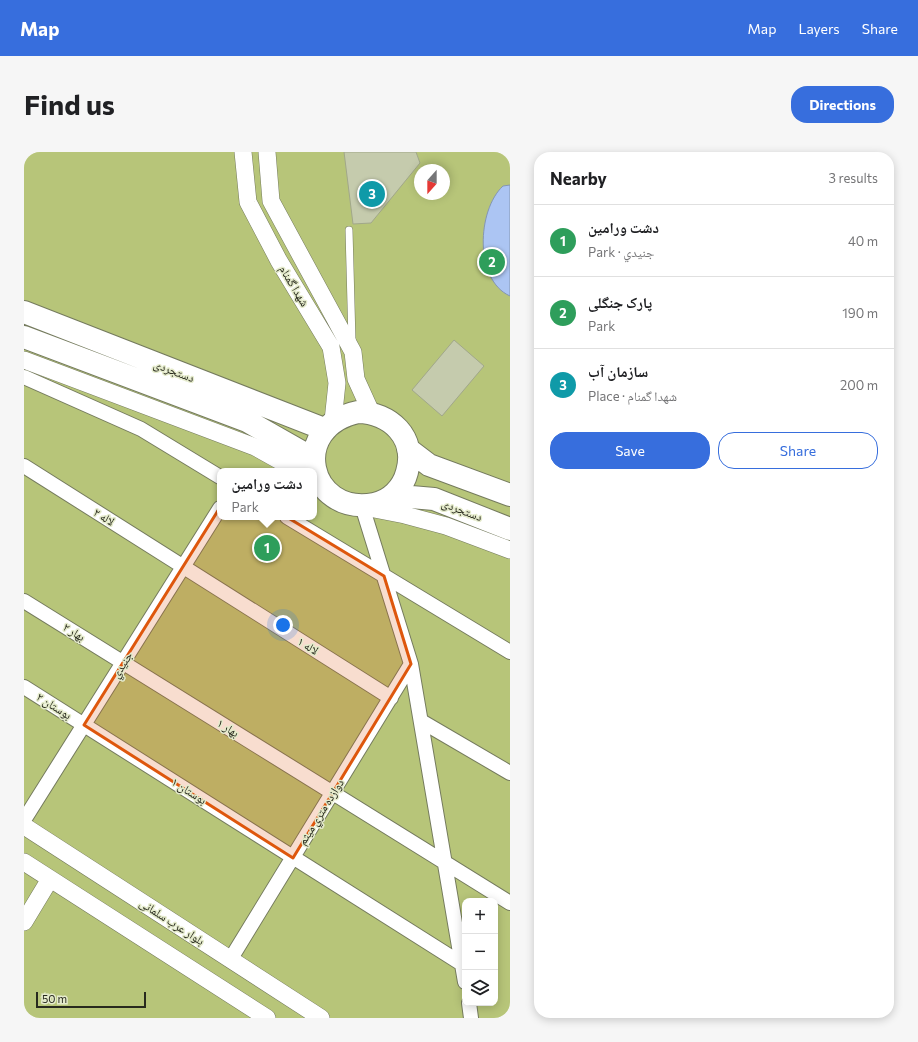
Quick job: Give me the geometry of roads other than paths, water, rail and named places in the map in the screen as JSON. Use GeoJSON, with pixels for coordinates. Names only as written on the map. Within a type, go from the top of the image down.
{"type":"FeatureCollection","features":[{"type":"Feature","properties":{"kind":"main road","name":"دستجردی"},"geometry":{"type":"LineString","coordinates":[[24,312],[328,425]]}},
{"type":"Feature","properties":{"kind":"main road","name":"دستجردی"},"geometry":{"type":"LineString","coordinates":[[24,337],[246,421],[306,468]]}},
{"type":"Feature","properties":{"kind":"main road"},"geometry":{"type":"LineString","coordinates":[[313,468],[318,440],[328,425],[345,414],[371,412],[384,417],[395,425],[403,436],[408,449],[407,472],[403,482],[389,499],[362,506],[346,504],[332,496],[317,479]]}},
{"type":"Feature","properties":{"kind":"main road"},"geometry":{"type":"LineString","coordinates":[[408,449],[429,465],[510,496]]}},
{"type":"Feature","properties":{"kind":"main road","name":"دستجردی"},"geometry":{"type":"LineString","coordinates":[[389,499],[411,497],[434,500],[510,529]]}},
{"type":"Feature","properties":{"kind":"street","name":"شهدا گمنام"},"geometry":{"type":"LineString","coordinates":[[243,152],[248,202],[279,260],[331,347],[337,383],[328,425]]}},
{"type":"Feature","properties":{"kind":"street","name":"شهدا گمنام"},"geometry":{"type":"LineString","coordinates":[[267,152],[271,201],[353,352],[356,379],[371,412]]}},
{"type":"Feature","properties":{"kind":"street"},"geometry":{"type":"LineString","coordinates":[[24,360],[254,447],[301,468]]}},
{"type":"Feature","properties":{"kind":"street"},"geometry":{"type":"LineString","coordinates":[[24,377],[141,429],[217,475]]}},
{"type":"Feature","properties":{"kind":"street","name":"لاله ۲"},"geometry":{"type":"LineString","coordinates":[[24,466],[184,568]]}},
{"type":"Feature","properties":{"kind":"street"},"geometry":{"type":"LineString","coordinates":[[462,964],[411,664],[362,506],[405,515],[446,526],[510,550]]}},
{"type":"Feature","properties":{"kind":"street","name":"جنيدي"},"geometry":{"type":"LineString","coordinates":[[24,820],[184,568],[217,513]]}},
{"type":"Feature","properties":{"kind":"street"},"geometry":{"type":"LineString","coordinates":[[292,520],[510,652]]}},
{"type":"Feature","properties":{"kind":"street","name":"لاله ۱"},"geometry":{"type":"LineString","coordinates":[[184,568],[391,698]]}},
{"type":"Feature","properties":{"kind":"street","name":"بهار ۲"},"geometry":{"type":"LineString","coordinates":[[24,602],[123,663]]}},
{"type":"Feature","properties":{"kind":"street","name":"بهار ۱"},"geometry":{"type":"LineString","coordinates":[[123,663],[510,903]]}},
{"type":"Feature","properties":{"kind":"street","name":"دوازده متري میثم"},"geometry":{"type":"LineString","coordinates":[[230,960],[411,664]]}},
{"type":"Feature","properties":{"kind":"street","name":"بوستان ۲"},"geometry":{"type":"LineString","coordinates":[[24,687],[84,725]]}},
{"type":"Feature","properties":{"kind":"street"},"geometry":{"type":"LineString","coordinates":[[421,721],[510,773]]}},
{"type":"Feature","properties":{"kind":"street","name":"بوستان ۱"},"geometry":{"type":"LineString","coordinates":[[84,725],[462,964]]}},
{"type":"Feature","properties":{"kind":"street","name":"بلوار عرب سلمانی"},"geometry":{"type":"LineString","coordinates":[[24,826],[321,1018]]}},
{"type":"Feature","properties":{"kind":"street"},"geometry":{"type":"LineString","coordinates":[[24,862],[267,1018]]}},
{"type":"Feature","properties":{"kind":"street"},"geometry":{"type":"LineString","coordinates":[[24,922],[50,879]]}},
{"type":"Feature","properties":{"kind":"street"},"geometry":{"type":"LineString","coordinates":[[469,1006],[471,1018]]}},
{"type":"Feature","properties":{"kind":"lane"},"geometry":{"type":"LineString","coordinates":[[349,230],[353,352]]}},
{"type":"Feature","properties":{"kind":"water"},"geometry":{"type":"Polygon","coordinates":[[[510,185],[510,296],[498,288],[490,275],[485,260],[483,244],[484,227],[488,211],[494,197],[503,186],[510,185]]]}},
{"type":"Feature","properties":{"kind":"place","name":"سازمان آب"},"geometry":{"type":"Point","coordinates":[372,194]}},
{"type":"Feature","properties":{"kind":"place","name":"پارک جنگلی"},"geometry":{"type":"Point","coordinates":[492,262]}},
{"type":"Feature","properties":{"kind":"place","name":"دشت ورامین"},"geometry":{"type":"Point","coordinates":[267,548]}}]}
